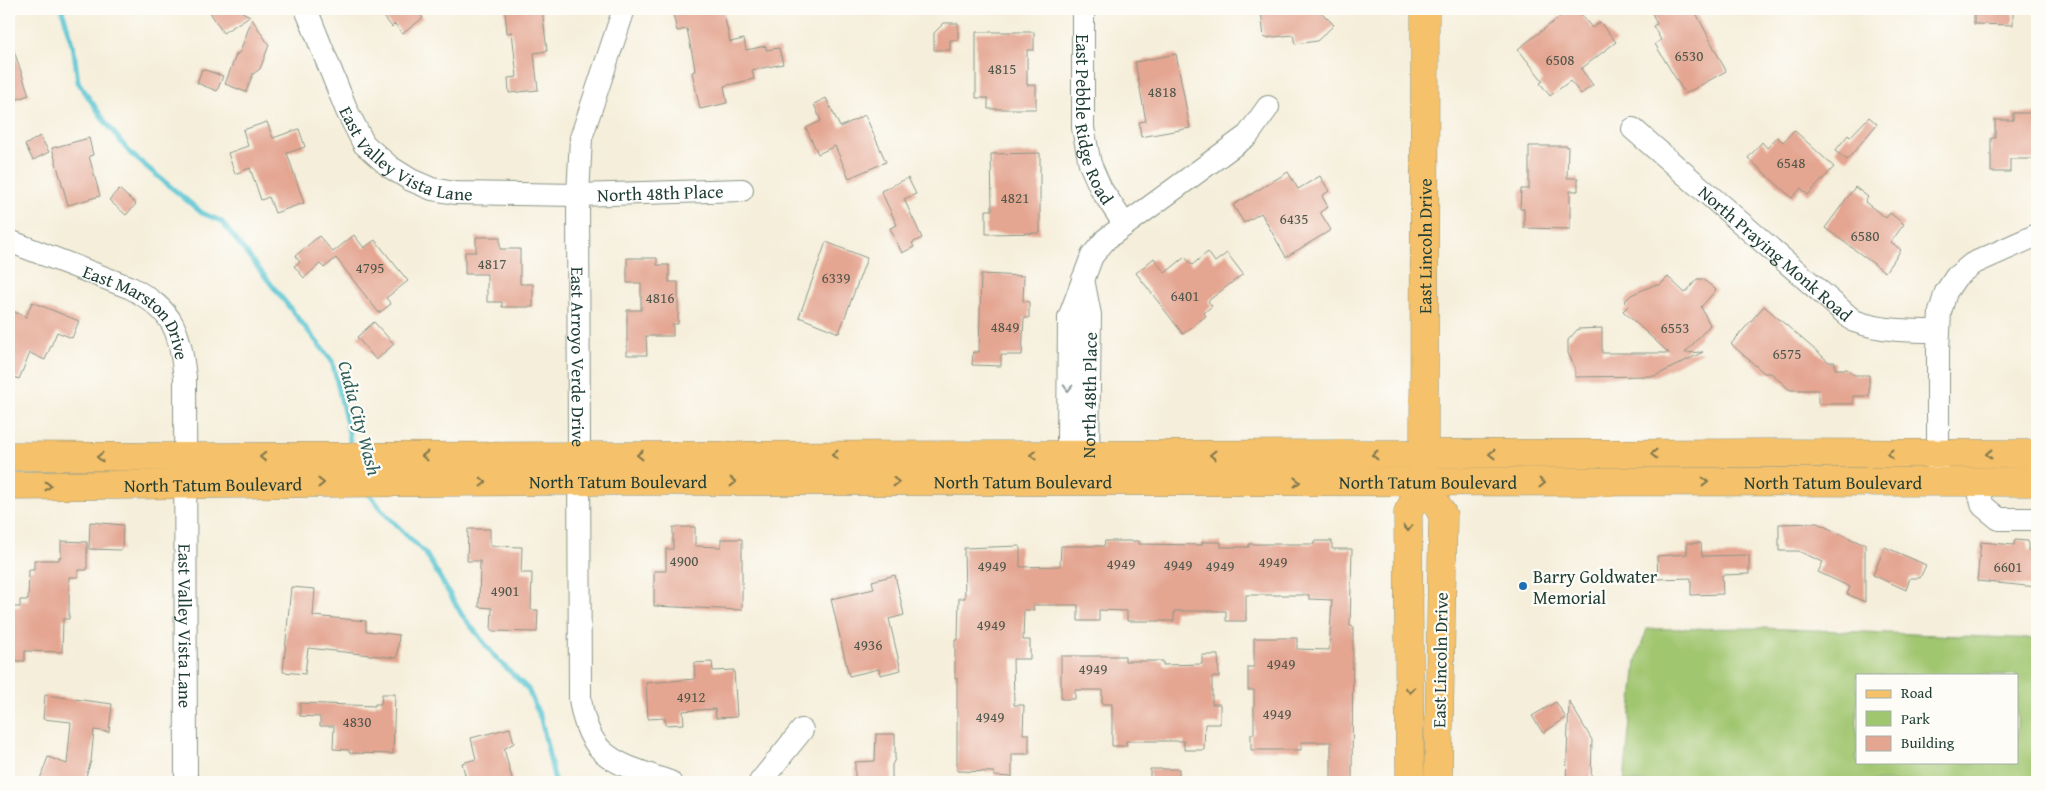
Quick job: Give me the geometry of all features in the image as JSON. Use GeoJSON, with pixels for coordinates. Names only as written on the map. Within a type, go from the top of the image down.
{"type":"FeatureCollection","features":[{"type":"Feature","properties":{"kind":"main road","name":"East Lincoln Drive"},"geometry":{"type":"LineString","coordinates":[[1410,782],[1408,512],[1424,483],[1425,9]]}},
{"type":"Feature","properties":{"kind":"main road","name":"North Tatum Boulevard"},"geometry":{"type":"LineString","coordinates":[[9,486],[184,471],[579,468],[1078,455],[2037,454]]}},
{"type":"Feature","properties":{"kind":"main road","name":"North Tatum Boulevard"},"geometry":{"type":"LineString","coordinates":[[9,456],[184,471]]}},
{"type":"Feature","properties":{"kind":"main road","name":"North Tatum Boulevard"},"geometry":{"type":"LineString","coordinates":[[579,468],[1077,482],[2037,482]]}},
{"type":"Feature","properties":{"kind":"main road","name":"East Lincoln Drive"},"geometry":{"type":"LineString","coordinates":[[1424,483],[1443,515],[1438,782]]}},
{"type":"Feature","properties":{"kind":"street","name":"East Valley Vista Lane"},"geometry":{"type":"LineString","coordinates":[[306,9],[347,110],[364,144],[390,166],[411,180],[432,189],[455,193],[578,195]]}},
{"type":"Feature","properties":{"kind":"street","name":"East Arroyo Verde Drive"},"geometry":{"type":"LineString","coordinates":[[624,9],[581,138],[578,195],[580,699],[583,719],[591,737],[602,751],[614,762],[670,782]]}},
{"type":"Feature","properties":{"kind":"street","name":"East Pebble Ridge Road"},"geometry":{"type":"LineString","coordinates":[[1083,9],[1083,128],[1090,164],[1101,188],[1125,225]]}},
{"type":"Feature","properties":{"kind":"street","name":"North 48th Place"},"geometry":{"type":"LineString","coordinates":[[1077,482],[1090,315],[1083,277],[1092,256],[1106,239],[1248,135],[1268,107]]}},
{"type":"Feature","properties":{"kind":"street","name":"North Praying Monk Road"},"geometry":{"type":"LineString","coordinates":[[1633,129],[1854,321],[1879,329],[1939,331]]}},
{"type":"Feature","properties":{"kind":"street","name":"North 48th Place"},"geometry":{"type":"LineString","coordinates":[[578,195],[742,190]]}},
{"type":"Feature","properties":{"kind":"street"},"geometry":{"type":"LineString","coordinates":[[1939,482],[1939,331],[1940,312],[1946,292],[1956,277],[1972,264],[2037,235]]}},
{"type":"Feature","properties":{"kind":"street","name":"East Marston Drive"},"geometry":{"type":"LineString","coordinates":[[9,241],[131,288],[148,297],[166,313],[180,341],[185,377],[184,471]]}},
{"type":"Feature","properties":{"kind":"street","name":"East Valley Vista Lane"},"geometry":{"type":"LineString","coordinates":[[184,471],[186,782]]}},
{"type":"Feature","properties":{"kind":"street"},"geometry":{"type":"LineString","coordinates":[[1976,482],[1983,506],[1999,518],[2037,519]]}},
{"type":"Feature","properties":{"kind":"street"},"geometry":{"type":"LineString","coordinates":[[760,782],[802,730]]}},
{"type":"Feature","properties":{"kind":"green space"},"geometry":{"type":"Polygon","coordinates":[[[1762,628],[2037,639],[2037,782],[1624,782],[1636,661],[1647,629],[1762,628]]]}},
{"type":"Feature","properties":{"kind":"building"},"geometry":{"type":"Polygon","coordinates":[[[208,9],[242,9],[242,12],[250,16],[223,33],[208,9]]]}},
{"type":"Feature","properties":{"kind":"building"},"geometry":{"type":"Polygon","coordinates":[[[378,9],[415,9],[423,18],[402,34],[395,24],[392,27],[378,9]]]}},
{"type":"Feature","properties":{"kind":"building"},"geometry":{"type":"Polygon","coordinates":[[[542,9],[547,51],[534,53],[538,90],[509,93],[508,78],[517,77],[512,32],[507,33],[505,11],[542,9]]]}},
{"type":"Feature","properties":{"kind":"building"},"geometry":{"type":"Polygon","coordinates":[[[687,9],[723,9],[730,42],[744,39],[746,50],[766,46],[766,50],[779,48],[783,64],[752,70],[754,79],[724,86],[727,103],[700,109],[692,72],[695,71],[687,29],[677,31],[673,14],[688,11],[687,9]]]}},
{"type":"Feature","properties":{"kind":"building"},"geometry":{"type":"Polygon","coordinates":[[[1318,9],[1334,25],[1317,41],[1295,44],[1293,35],[1264,38],[1261,10],[1318,9]]]}},
{"type":"Feature","properties":{"kind":"building"},"geometry":{"type":"Polygon","coordinates":[[[1570,9],[1577,9],[1592,28],[1600,22],[1616,42],[1581,69],[1593,85],[1581,94],[1570,81],[1550,96],[1540,83],[1543,81],[1518,49],[1570,9]]]}},
{"type":"Feature","properties":{"kind":"building"},"geometry":{"type":"Polygon","coordinates":[[[1659,9],[1694,9],[1726,71],[1685,94],[1655,44],[1661,40],[1653,26],[1657,24],[1652,13],[1659,9]]]}},
{"type":"Feature","properties":{"kind":"building"},"geometry":{"type":"Polygon","coordinates":[[[1974,9],[2013,9],[2013,25],[1974,24],[1974,9]]]}},
{"type":"Feature","properties":{"kind":"building"},"geometry":{"type":"Polygon","coordinates":[[[252,19],[269,45],[260,69],[253,74],[246,92],[225,84],[236,55],[240,52],[252,19]]]}},
{"type":"Feature","properties":{"kind":"building"},"geometry":{"type":"Polygon","coordinates":[[[944,23],[958,23],[958,40],[950,40],[950,50],[934,50],[934,33],[944,23]]]}},
{"type":"Feature","properties":{"kind":"building"},"geometry":{"type":"Polygon","coordinates":[[[976,32],[1034,32],[1034,50],[1027,50],[1027,85],[1036,85],[1036,109],[988,109],[988,98],[976,98],[976,32]]]}},
{"type":"Feature","properties":{"kind":"building"},"geometry":{"type":"Polygon","coordinates":[[[9,42],[11,42],[29,95],[9,102],[9,42]]]}},
{"type":"Feature","properties":{"kind":"building"},"geometry":{"type":"Polygon","coordinates":[[[1176,54],[1190,128],[1141,137],[1139,122],[1146,121],[1135,62],[1176,54]]]}},
{"type":"Feature","properties":{"kind":"building"},"geometry":{"type":"Polygon","coordinates":[[[202,69],[223,76],[217,91],[197,83],[202,69]]]}},
{"type":"Feature","properties":{"kind":"building"},"geometry":{"type":"Polygon","coordinates":[[[826,98],[840,127],[865,115],[886,162],[849,178],[835,146],[818,154],[806,128],[821,121],[814,104],[826,98]]]}},
{"type":"Feature","properties":{"kind":"building"},"geometry":{"type":"Polygon","coordinates":[[[2013,113],[2037,113],[2037,159],[2010,159],[2010,172],[1991,172],[1991,138],[1995,138],[1995,120],[2013,120],[2013,113]]]}},
{"type":"Feature","properties":{"kind":"building"},"geometry":{"type":"Polygon","coordinates":[[[1869,117],[1877,124],[1847,160],[1835,151],[1848,135],[1850,137],[1869,117]]]}},
{"type":"Feature","properties":{"kind":"building"},"geometry":{"type":"Polygon","coordinates":[[[267,122],[273,138],[299,129],[305,147],[287,153],[304,203],[275,213],[269,197],[261,200],[250,168],[235,174],[228,153],[248,146],[243,130],[267,122]]]}},
{"type":"Feature","properties":{"kind":"building"},"geometry":{"type":"Polygon","coordinates":[[[1794,130],[1834,167],[1808,195],[1801,188],[1792,198],[1748,158],[1762,142],[1767,148],[1777,137],[1783,142],[1794,130]]]}},
{"type":"Feature","properties":{"kind":"building"},"geometry":{"type":"Polygon","coordinates":[[[40,136],[49,152],[33,160],[25,145],[40,136]]]}},
{"type":"Feature","properties":{"kind":"building"},"geometry":{"type":"Polygon","coordinates":[[[89,138],[93,155],[89,156],[100,196],[68,205],[52,148],[89,138]]]}},
{"type":"Feature","properties":{"kind":"building"},"geometry":{"type":"Polygon","coordinates":[[[1529,146],[1568,146],[1567,178],[1578,178],[1578,191],[1570,191],[1570,229],[1524,228],[1524,209],[1520,209],[1521,189],[1529,189],[1529,146]]]}},
{"type":"Feature","properties":{"kind":"building"},"geometry":{"type":"Polygon","coordinates":[[[1040,153],[1040,233],[986,234],[986,210],[992,210],[991,154],[1040,153]]]}},
{"type":"Feature","properties":{"kind":"building"},"geometry":{"type":"Polygon","coordinates":[[[1288,172],[1298,189],[1320,176],[1329,191],[1322,196],[1328,207],[1320,212],[1331,230],[1286,257],[1261,213],[1244,223],[1233,205],[1288,172]]]}},
{"type":"Feature","properties":{"kind":"building"},"geometry":{"type":"Polygon","coordinates":[[[908,178],[916,194],[904,199],[922,238],[912,243],[914,247],[902,253],[890,228],[897,225],[881,191],[908,178]]]}},
{"type":"Feature","properties":{"kind":"building"},"geometry":{"type":"Polygon","coordinates":[[[1855,187],[1868,197],[1865,202],[1886,218],[1890,213],[1904,224],[1891,242],[1901,250],[1885,272],[1825,228],[1855,187]]]}},
{"type":"Feature","properties":{"kind":"building"},"geometry":{"type":"Polygon","coordinates":[[[119,189],[136,204],[126,215],[109,200],[119,189]]]}},
{"type":"Feature","properties":{"kind":"building"},"geometry":{"type":"Polygon","coordinates":[[[354,235],[364,248],[375,240],[408,281],[386,298],[391,304],[379,313],[336,258],[324,268],[320,264],[304,278],[294,266],[300,262],[295,256],[319,236],[333,252],[354,235]]]}},
{"type":"Feature","properties":{"kind":"building"},"geometry":{"type":"Polygon","coordinates":[[[476,237],[500,237],[500,249],[520,249],[520,284],[533,284],[533,307],[502,307],[502,302],[487,302],[487,274],[465,274],[465,252],[476,252],[476,237]]]}},
{"type":"Feature","properties":{"kind":"building"},"geometry":{"type":"Polygon","coordinates":[[[826,242],[867,258],[839,333],[799,317],[826,242]]]}},
{"type":"Feature","properties":{"kind":"building"},"geometry":{"type":"Polygon","coordinates":[[[1208,252],[1215,262],[1227,253],[1243,274],[1208,301],[1212,306],[1204,313],[1206,316],[1183,334],[1136,273],[1154,258],[1165,273],[1185,257],[1192,265],[1208,252]]]}},
{"type":"Feature","properties":{"kind":"building"},"geometry":{"type":"Polygon","coordinates":[[[627,258],[657,258],[657,265],[669,265],[669,282],[678,282],[678,324],[673,324],[673,336],[646,336],[647,355],[627,355],[627,310],[641,310],[641,283],[627,283],[627,258]]]}},
{"type":"Feature","properties":{"kind":"building"},"geometry":{"type":"Polygon","coordinates":[[[981,274],[1024,276],[1023,301],[1029,302],[1029,318],[1024,318],[1022,355],[1001,355],[1001,366],[972,365],[973,352],[979,352],[981,274]]]}},
{"type":"Feature","properties":{"kind":"building"},"geometry":{"type":"Polygon","coordinates":[[[1668,277],[1685,293],[1697,279],[1703,279],[1716,290],[1701,307],[1710,325],[1685,353],[1703,352],[1655,376],[1575,377],[1575,368],[1568,353],[1568,340],[1578,329],[1602,328],[1602,353],[1669,353],[1623,311],[1628,306],[1624,302],[1631,295],[1654,285],[1660,285],[1668,277]]]}},
{"type":"Feature","properties":{"kind":"building"},"geometry":{"type":"Polygon","coordinates":[[[32,302],[79,321],[72,338],[57,332],[45,360],[30,353],[19,379],[9,375],[9,322],[13,311],[26,317],[32,302]]]}},
{"type":"Feature","properties":{"kind":"building"},"geometry":{"type":"Polygon","coordinates":[[[1764,306],[1829,362],[1835,362],[1835,369],[1847,369],[1854,375],[1869,375],[1869,396],[1853,396],[1853,404],[1818,404],[1818,390],[1790,390],[1771,373],[1764,373],[1731,344],[1764,306]]]}},
{"type":"Feature","properties":{"kind":"building"},"geometry":{"type":"Polygon","coordinates":[[[374,322],[394,344],[376,360],[357,337],[374,322]]]}},
{"type":"Feature","properties":{"kind":"building"},"geometry":{"type":"Polygon","coordinates":[[[90,522],[123,525],[122,550],[89,549],[90,522]]]}},
{"type":"Feature","properties":{"kind":"building"},"geometry":{"type":"Polygon","coordinates":[[[1817,523],[1860,543],[1865,543],[1865,602],[1847,594],[1850,587],[1818,572],[1823,562],[1798,551],[1779,551],[1779,524],[1817,523]]]}},
{"type":"Feature","properties":{"kind":"building"},"geometry":{"type":"Polygon","coordinates":[[[673,527],[695,527],[695,546],[721,547],[721,539],[742,539],[742,610],[654,606],[654,571],[666,571],[666,549],[673,549],[673,527]]]}},
{"type":"Feature","properties":{"kind":"building"},"geometry":{"type":"Polygon","coordinates":[[[468,529],[490,529],[490,546],[522,547],[521,573],[532,573],[531,610],[538,610],[537,632],[491,631],[492,608],[479,607],[480,561],[467,561],[468,529]]]}},
{"type":"Feature","properties":{"kind":"building"},"geometry":{"type":"Polygon","coordinates":[[[2015,540],[2028,541],[2028,550],[2037,551],[2037,587],[1977,581],[1981,542],[2014,545],[2015,540]]]}},
{"type":"Feature","properties":{"kind":"building"},"geometry":{"type":"Polygon","coordinates":[[[61,541],[87,542],[87,570],[78,570],[78,577],[69,577],[69,619],[63,619],[62,652],[25,651],[25,661],[9,661],[9,607],[20,607],[20,600],[28,600],[29,570],[34,570],[34,560],[59,560],[59,557],[61,557],[61,541]]]}},
{"type":"Feature","properties":{"kind":"building"},"geometry":{"type":"Polygon","coordinates":[[[1105,541],[1139,541],[1139,544],[1202,545],[1202,542],[1221,542],[1221,547],[1249,547],[1249,544],[1314,544],[1314,541],[1332,541],[1332,549],[1352,549],[1350,626],[1353,626],[1352,782],[1331,782],[1331,742],[1301,742],[1301,750],[1251,750],[1251,734],[1254,734],[1254,690],[1248,690],[1248,667],[1254,667],[1254,638],[1297,638],[1297,649],[1329,650],[1332,600],[1309,599],[1309,595],[1246,595],[1246,621],[1226,621],[1226,611],[1174,611],[1174,621],[1127,621],[1127,611],[1099,610],[1099,621],[1078,621],[1078,605],[1033,605],[1034,610],[1024,610],[1023,640],[1030,640],[1030,659],[1013,659],[1014,705],[1024,705],[1023,734],[1029,734],[1029,754],[1012,754],[1012,777],[994,776],[994,772],[957,771],[955,640],[958,640],[959,598],[965,598],[964,548],[1020,546],[1020,567],[1060,566],[1061,546],[1104,546],[1105,541]]]}},
{"type":"Feature","properties":{"kind":"building"},"geometry":{"type":"Polygon","coordinates":[[[1687,543],[1701,543],[1702,556],[1749,555],[1749,574],[1722,575],[1723,594],[1691,595],[1691,578],[1658,579],[1657,556],[1687,554],[1687,543]]]}},
{"type":"Feature","properties":{"kind":"building"},"geometry":{"type":"Polygon","coordinates":[[[1885,547],[1926,565],[1920,578],[1910,578],[1906,590],[1873,575],[1885,547]]]}},
{"type":"Feature","properties":{"kind":"building"},"geometry":{"type":"Polygon","coordinates":[[[895,575],[904,615],[889,619],[901,670],[880,675],[879,669],[849,676],[831,599],[874,589],[872,581],[895,575]]]}},
{"type":"Feature","properties":{"kind":"building"},"geometry":{"type":"Polygon","coordinates":[[[291,587],[315,589],[313,616],[366,621],[366,631],[399,635],[397,658],[308,648],[305,674],[283,672],[291,587]]]}},
{"type":"Feature","properties":{"kind":"building"},"geometry":{"type":"Polygon","coordinates":[[[1202,655],[1218,655],[1219,677],[1212,677],[1212,704],[1220,704],[1220,724],[1205,724],[1204,750],[1184,750],[1184,741],[1126,741],[1126,746],[1112,746],[1112,704],[1102,704],[1102,690],[1075,690],[1075,699],[1061,699],[1061,656],[1125,656],[1125,661],[1163,661],[1163,665],[1202,664],[1202,655]]]}},
{"type":"Feature","properties":{"kind":"building"},"geometry":{"type":"Polygon","coordinates":[[[712,662],[713,671],[734,670],[737,717],[716,718],[715,709],[683,711],[684,724],[665,725],[665,718],[648,719],[646,683],[695,679],[694,663],[712,662]]]}},
{"type":"Feature","properties":{"kind":"building"},"geometry":{"type":"Polygon","coordinates":[[[382,694],[395,694],[393,754],[349,753],[349,750],[333,749],[334,726],[320,726],[320,717],[300,716],[300,703],[375,706],[375,704],[381,704],[382,694]]]}},
{"type":"Feature","properties":{"kind":"building"},"geometry":{"type":"Polygon","coordinates":[[[45,695],[112,704],[109,732],[94,730],[91,761],[84,782],[51,782],[40,779],[48,757],[67,764],[71,722],[43,719],[45,695]]]}},
{"type":"Feature","properties":{"kind":"building"},"geometry":{"type":"Polygon","coordinates":[[[1569,701],[1592,740],[1591,782],[1566,782],[1569,701]]]}},
{"type":"Feature","properties":{"kind":"building"},"geometry":{"type":"Polygon","coordinates":[[[1556,702],[1566,718],[1543,733],[1532,716],[1556,702]]]}},
{"type":"Feature","properties":{"kind":"building"},"geometry":{"type":"Polygon","coordinates":[[[510,728],[514,743],[504,749],[513,782],[467,782],[462,763],[476,759],[471,738],[510,728]]]}},
{"type":"Feature","properties":{"kind":"building"},"geometry":{"type":"Polygon","coordinates":[[[876,734],[895,734],[895,759],[892,765],[892,782],[855,782],[855,762],[875,761],[876,734]]]}},
{"type":"Feature","properties":{"kind":"building"},"geometry":{"type":"Polygon","coordinates":[[[1150,769],[1179,769],[1179,782],[1150,782],[1150,769]]]}},
{"type":"Feature","properties":{"kind":"waterway","name":"Cudia City Wash"},"geometry":{"type":"LineString","coordinates":[[62,9],[74,51],[78,82],[106,123],[130,153],[202,213],[221,221],[332,361],[351,449]]}},
{"type":"Feature","properties":{"kind":"waterway","name":"Cudia City Wash"},"geometry":{"type":"LineString","coordinates":[[368,493],[387,516],[426,554],[462,615],[497,659],[528,689],[541,719],[555,782]]}},
{"type":"Feature","properties":{"kind":"place","name":"Barry Goldwater Memorial"},"geometry":{"type":"Point","coordinates":[1523,586]}}]}
